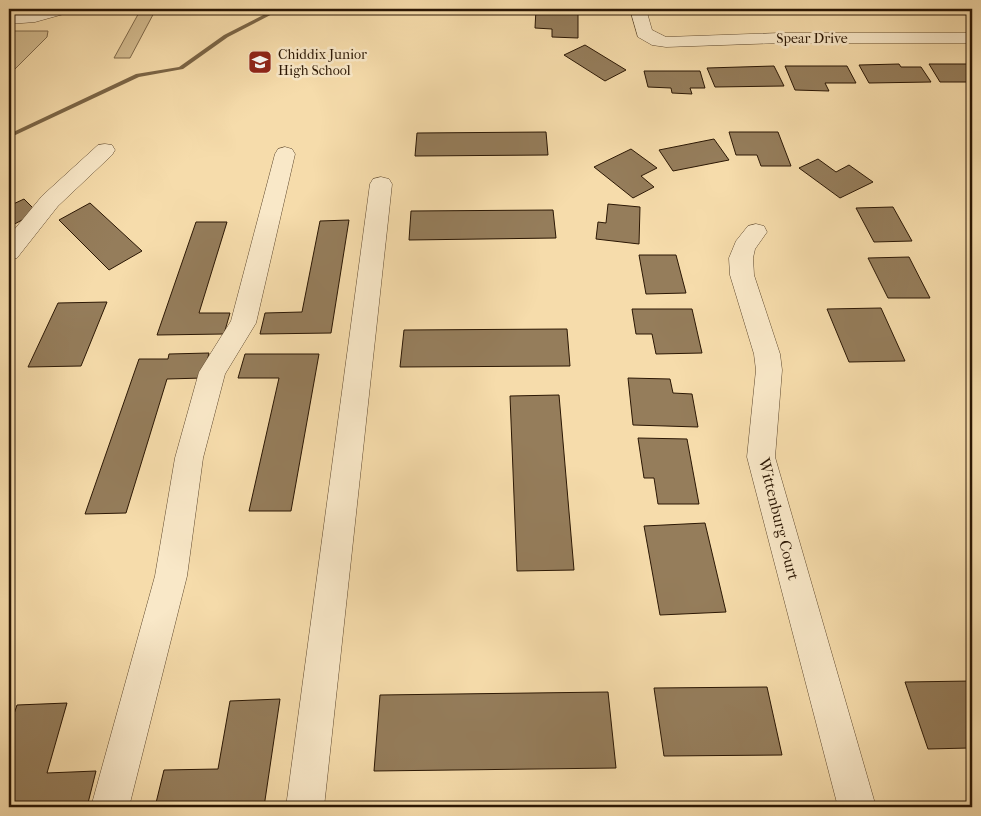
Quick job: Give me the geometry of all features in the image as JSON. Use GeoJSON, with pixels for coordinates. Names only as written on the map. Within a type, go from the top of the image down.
{"type":"FeatureCollection","features":[{"type":"Feature","properties":{"kind":"street"},"geometry":{"type":"LineString","coordinates":[[9,20],[35,17],[65,9]]}},
{"type":"Feature","properties":{"kind":"street","name":"Spear Drive"},"geometry":{"type":"LineString","coordinates":[[638,9],[641,27],[644,32],[652,38],[677,42],[711,39],[972,38]]}},
{"type":"Feature","properties":{"kind":"street"},"geometry":{"type":"LineString","coordinates":[[9,252],[50,201],[105,150]]}},
{"type":"Feature","properties":{"kind":"street"},"geometry":{"type":"LineString","coordinates":[[110,807],[170,576],[189,458],[212,372],[243,323],[285,154]]}},
{"type":"Feature","properties":{"kind":"street"},"geometry":{"type":"LineString","coordinates":[[305,807],[381,184]]}},
{"type":"Feature","properties":{"kind":"street","name":"Wittenburg Court"},"geometry":{"type":"LineString","coordinates":[[756,232],[744,246],[742,275],[767,354],[769,370],[761,457],[857,807]]}},
{"type":"Feature","properties":{"kind":"shaded area"},"geometry":{"type":"Polygon","coordinates":[[[141,9],[156,9],[130,58],[114,58],[141,9]]]}},
{"type":"Feature","properties":{"kind":"shaded area"},"geometry":{"type":"Polygon","coordinates":[[[9,31],[48,31],[47,37],[9,75],[9,31]]]}},
{"type":"Feature","properties":{"kind":"building"},"geometry":{"type":"Polygon","coordinates":[[[536,9],[578,10],[578,38],[552,37],[552,29],[535,28],[536,9]]]}},
{"type":"Feature","properties":{"kind":"building"},"geometry":{"type":"Polygon","coordinates":[[[682,9],[739,9],[741,12],[684,13],[682,9]]]}},
{"type":"Feature","properties":{"kind":"building"},"geometry":{"type":"Polygon","coordinates":[[[810,9],[811,11],[759,10],[810,9]]]}},
{"type":"Feature","properties":{"kind":"building"},"geometry":{"type":"Polygon","coordinates":[[[816,9],[878,9],[879,11],[818,11],[816,9]]]}},
{"type":"Feature","properties":{"kind":"building"},"geometry":{"type":"Polygon","coordinates":[[[585,45],[626,70],[605,81],[564,55],[585,45]]]}},
{"type":"Feature","properties":{"kind":"building"},"geometry":{"type":"Polygon","coordinates":[[[899,64],[901,67],[921,67],[931,82],[869,83],[859,65],[899,64]]]}},
{"type":"Feature","properties":{"kind":"building"},"geometry":{"type":"Polygon","coordinates":[[[929,64],[972,64],[972,82],[940,82],[929,64]]]}},
{"type":"Feature","properties":{"kind":"building"},"geometry":{"type":"Polygon","coordinates":[[[774,66],[784,86],[715,87],[707,68],[774,66]]]}},
{"type":"Feature","properties":{"kind":"building"},"geometry":{"type":"Polygon","coordinates":[[[785,66],[847,66],[856,83],[825,83],[829,91],[795,90],[785,66]]]}},
{"type":"Feature","properties":{"kind":"building"},"geometry":{"type":"Polygon","coordinates":[[[644,71],[700,71],[705,88],[690,88],[692,94],[672,93],[671,88],[648,87],[644,71]]]}},
{"type":"Feature","properties":{"kind":"building"},"geometry":{"type":"Polygon","coordinates":[[[546,132],[548,155],[415,156],[417,133],[546,132]]]}},
{"type":"Feature","properties":{"kind":"building"},"geometry":{"type":"Polygon","coordinates":[[[729,132],[778,132],[791,166],[761,166],[757,155],[736,155],[729,132]]]}},
{"type":"Feature","properties":{"kind":"building"},"geometry":{"type":"Polygon","coordinates":[[[714,139],[729,160],[673,171],[659,150],[714,139]]]}},
{"type":"Feature","properties":{"kind":"building"},"geometry":{"type":"Polygon","coordinates":[[[631,149],[657,168],[641,176],[654,187],[633,198],[594,167],[631,149]]]}},
{"type":"Feature","properties":{"kind":"building"},"geometry":{"type":"Polygon","coordinates":[[[818,159],[836,172],[849,165],[873,182],[840,198],[799,168],[818,159]]]}},
{"type":"Feature","properties":{"kind":"building"},"geometry":{"type":"Polygon","coordinates":[[[24,199],[37,212],[9,227],[9,206],[24,199]]]}},
{"type":"Feature","properties":{"kind":"building"},"geometry":{"type":"Polygon","coordinates":[[[90,203],[142,251],[109,270],[59,220],[90,203]]]}},
{"type":"Feature","properties":{"kind":"building"},"geometry":{"type":"Polygon","coordinates":[[[608,204],[640,207],[639,244],[596,239],[598,222],[606,223],[608,204]]]}},
{"type":"Feature","properties":{"kind":"building"},"geometry":{"type":"Polygon","coordinates":[[[893,207],[912,241],[874,242],[856,208],[893,207]]]}},
{"type":"Feature","properties":{"kind":"building"},"geometry":{"type":"Polygon","coordinates":[[[553,210],[556,238],[409,240],[411,211],[553,210]]]}},
{"type":"Feature","properties":{"kind":"building"},"geometry":{"type":"Polygon","coordinates":[[[349,220],[331,333],[260,334],[265,313],[302,312],[320,221],[349,220]]]}},
{"type":"Feature","properties":{"kind":"building"},"geometry":{"type":"Polygon","coordinates":[[[196,222],[227,222],[199,313],[230,313],[224,334],[157,335],[196,222]]]}},
{"type":"Feature","properties":{"kind":"building"},"geometry":{"type":"Polygon","coordinates":[[[639,255],[676,255],[686,293],[646,294],[639,255]]]}},
{"type":"Feature","properties":{"kind":"building"},"geometry":{"type":"Polygon","coordinates":[[[909,257],[930,298],[888,298],[868,258],[909,257]]]}},
{"type":"Feature","properties":{"kind":"building"},"geometry":{"type":"Polygon","coordinates":[[[107,302],[81,366],[28,367],[58,303],[107,302]]]}},
{"type":"Feature","properties":{"kind":"building"},"geometry":{"type":"Polygon","coordinates":[[[881,308],[905,361],[849,362],[827,309],[881,308]]]}},
{"type":"Feature","properties":{"kind":"building"},"geometry":{"type":"Polygon","coordinates":[[[632,309],[692,309],[702,353],[656,354],[652,334],[636,334],[632,309]]]}},
{"type":"Feature","properties":{"kind":"building"},"geometry":{"type":"Polygon","coordinates":[[[567,329],[570,366],[400,367],[404,330],[567,329]]]}},
{"type":"Feature","properties":{"kind":"building"},"geometry":{"type":"Polygon","coordinates":[[[209,353],[203,378],[167,379],[126,513],[85,514],[139,359],[168,359],[169,354],[209,353]]]}},
{"type":"Feature","properties":{"kind":"building"},"geometry":{"type":"Polygon","coordinates":[[[245,354],[319,354],[291,511],[249,511],[279,378],[238,378],[245,354]]]}},
{"type":"Feature","properties":{"kind":"building"},"geometry":{"type":"Polygon","coordinates":[[[628,378],[670,379],[673,393],[692,394],[698,427],[633,425],[628,378]]]}},
{"type":"Feature","properties":{"kind":"building"},"geometry":{"type":"Polygon","coordinates":[[[559,395],[574,570],[517,571],[510,396],[559,395]]]}},
{"type":"Feature","properties":{"kind":"building"},"geometry":{"type":"Polygon","coordinates":[[[638,438],[687,439],[699,504],[658,504],[654,478],[644,478],[638,438]]]}},
{"type":"Feature","properties":{"kind":"building"},"geometry":{"type":"Polygon","coordinates":[[[705,523],[726,612],[660,615],[644,526],[705,523]]]}},
{"type":"Feature","properties":{"kind":"building"},"geometry":{"type":"Polygon","coordinates":[[[972,681],[972,758],[969,748],[928,749],[905,682],[972,681]]]}},
{"type":"Feature","properties":{"kind":"building"},"geometry":{"type":"Polygon","coordinates":[[[767,687],[782,755],[664,756],[654,688],[767,687]]]}},
{"type":"Feature","properties":{"kind":"building"},"geometry":{"type":"Polygon","coordinates":[[[608,692],[616,768],[374,771],[380,695],[608,692]]]}},
{"type":"Feature","properties":{"kind":"building"},"geometry":{"type":"Polygon","coordinates":[[[280,699],[264,807],[155,807],[164,770],[218,769],[230,701],[280,699]]]}},
{"type":"Feature","properties":{"kind":"building"},"geometry":{"type":"Polygon","coordinates":[[[67,703],[47,773],[96,771],[87,807],[9,807],[9,729],[17,705],[67,703]]]}},
{"type":"Feature","properties":{"kind":"waterway"},"geometry":{"type":"LineString","coordinates":[[9,136],[138,75],[181,68],[226,36],[279,9]]}},
{"type":"Feature","properties":{"kind":"place","name":"Chiddix Junior High School"},"geometry":{"type":"Point","coordinates":[260,62]}}]}
